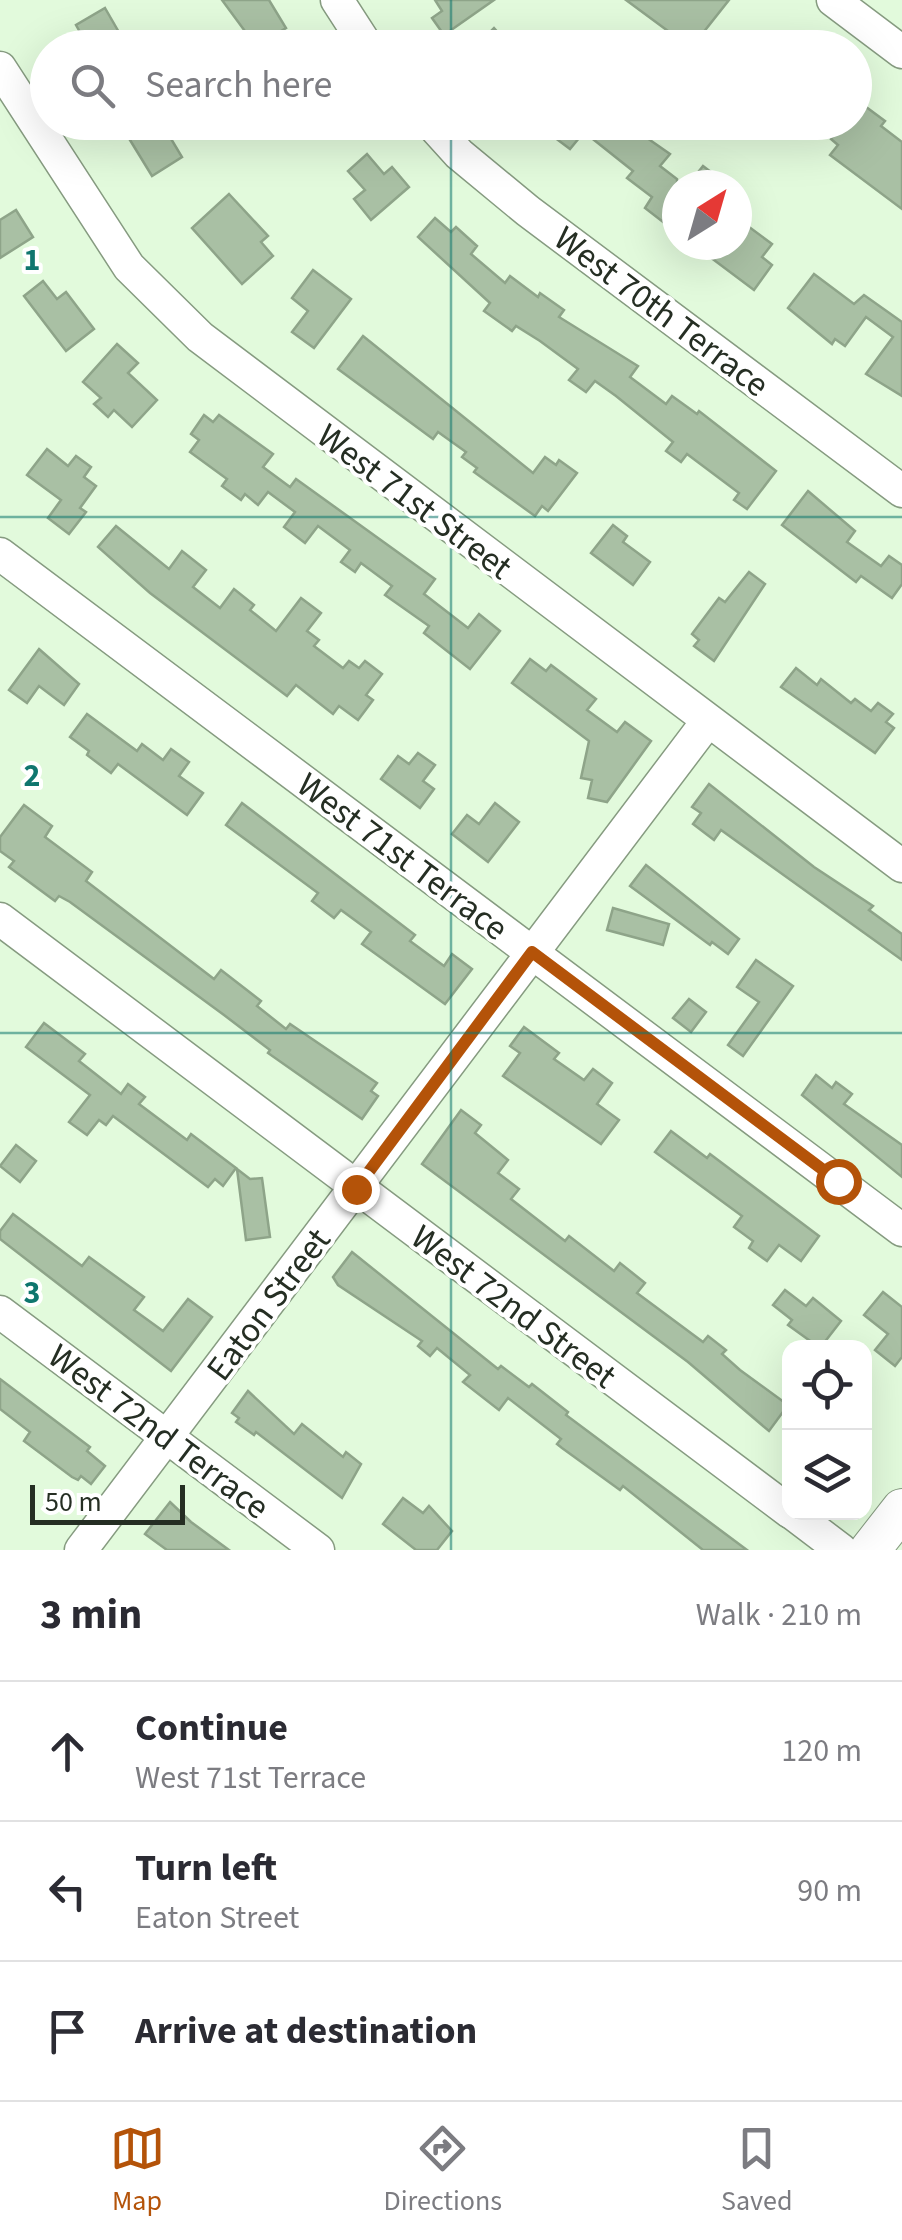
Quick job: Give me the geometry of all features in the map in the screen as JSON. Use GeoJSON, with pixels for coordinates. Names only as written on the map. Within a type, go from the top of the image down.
{"type":"FeatureCollection","features":[{"type":"Feature","properties":{"kind":"main road"},"geometry":{"type":"LineString","coordinates":[[870,1550],[902,1509]]}},
{"type":"Feature","properties":{"kind":"street"},"geometry":{"type":"LineString","coordinates":[[338,0],[357,30]]}},
{"type":"Feature","properties":{"kind":"street"},"geometry":{"type":"LineString","coordinates":[[833,0],[902,52]]}},
{"type":"Feature","properties":{"kind":"street","name":"West 71st Street"},"geometry":{"type":"LineString","coordinates":[[0,68],[30,114]]}},
{"type":"Feature","properties":{"kind":"street","name":"West 71st Street"},"geometry":{"type":"LineString","coordinates":[[47,140],[129,267],[168,309],[239,369],[902,866]]}},
{"type":"Feature","properties":{"kind":"street","name":"West 70th Terrace"},"geometry":{"type":"LineString","coordinates":[[446,140],[528,212],[902,491]]}},
{"type":"Feature","properties":{"kind":"street","name":"West 71st Terrace"},"geometry":{"type":"LineString","coordinates":[[0,554],[902,1230]]}},
{"type":"Feature","properties":{"kind":"street","name":"Eaton Street"},"geometry":{"type":"LineString","coordinates":[[81,1550],[707,722]]}},
{"type":"Feature","properties":{"kind":"street","name":"West 72nd Street"},"geometry":{"type":"LineString","coordinates":[[0,919],[782,1506]]}},
{"type":"Feature","properties":{"kind":"street","name":"West 72nd Terrace"},"geometry":{"type":"LineString","coordinates":[[0,1312],[318,1550]]}},
{"type":"Feature","properties":{"kind":"street","name":"West 72nd Street"},"geometry":{"type":"LineString","coordinates":[[801,1520],[841,1550]]}},
{"type":"Feature","properties":{"kind":"building"},"geometry":{"type":"Polygon","coordinates":[[[222,0],[269,0],[286,28],[283,30],[244,30],[222,0]]]}},
{"type":"Feature","properties":{"kind":"building"},"geometry":{"type":"Polygon","coordinates":[[[435,0],[494,0],[451,30],[440,30],[432,18],[442,11],[435,0]]]}},
{"type":"Feature","properties":{"kind":"building"},"geometry":{"type":"Polygon","coordinates":[[[626,0],[729,0],[705,30],[667,30],[626,0]]]}},
{"type":"Feature","properties":{"kind":"building"},"geometry":{"type":"Polygon","coordinates":[[[105,8],[118,30],[79,30],[76,25],[105,8]]]}},
{"type":"Feature","properties":{"kind":"building"},"geometry":{"type":"Polygon","coordinates":[[[872,111],[885,121],[881,126],[902,142],[902,209],[830,155],[838,145],[832,140],[872,140],[872,111]]]}},
{"type":"Feature","properties":{"kind":"building"},"geometry":{"type":"Polygon","coordinates":[[[130,140],[172,140],[182,157],[152,176],[130,140]]]}},
{"type":"Feature","properties":{"kind":"building"},"geometry":{"type":"Polygon","coordinates":[[[558,140],[577,140],[570,149],[558,140]]]}},
{"type":"Feature","properties":{"kind":"building"},"geometry":{"type":"Polygon","coordinates":[[[594,140],[650,140],[670,154],[660,166],[665,170],[662,170],[662,221],[645,208],[652,197],[627,178],[633,171],[594,140]]]}},
{"type":"Feature","properties":{"kind":"building"},"geometry":{"type":"Polygon","coordinates":[[[367,154],[384,174],[392,167],[409,187],[371,220],[354,199],[365,190],[348,171],[367,154]]]}},
{"type":"Feature","properties":{"kind":"building"},"geometry":{"type":"Polygon","coordinates":[[[229,194],[268,236],[261,242],[273,256],[242,284],[192,228],[229,194]]]}},
{"type":"Feature","properties":{"kind":"building"},"geometry":{"type":"Polygon","coordinates":[[[16,210],[33,237],[0,258],[0,220],[16,210]]]}},
{"type":"Feature","properties":{"kind":"building"},"geometry":{"type":"Polygon","coordinates":[[[435,218],[451,232],[456,227],[477,246],[471,254],[505,283],[510,276],[538,297],[540,293],[564,310],[559,317],[638,366],[630,377],[666,404],[672,396],[697,414],[699,411],[776,471],[747,509],[734,500],[739,493],[687,454],[681,462],[666,451],[673,442],[616,396],[595,381],[586,392],[569,380],[578,369],[516,326],[512,331],[484,311],[490,303],[418,237],[435,218]]]}},
{"type":"Feature","properties":{"kind":"building"},"geometry":{"type":"Polygon","coordinates":[[[752,229],[772,244],[762,257],[772,265],[754,290],[714,260],[752,260],[752,229]]]}},
{"type":"Feature","properties":{"kind":"building"},"geometry":{"type":"Polygon","coordinates":[[[313,270],[351,299],[314,348],[292,332],[308,311],[292,298],[313,270]]]}},
{"type":"Feature","properties":{"kind":"building"},"geometry":{"type":"Polygon","coordinates":[[[814,274],[854,304],[864,295],[902,322],[902,396],[866,374],[893,337],[866,317],[845,346],[835,339],[832,344],[788,308],[814,274]]]}},
{"type":"Feature","properties":{"kind":"building"},"geometry":{"type":"Polygon","coordinates":[[[43,281],[57,299],[66,292],[94,329],[66,351],[24,296],[43,281]]]}},
{"type":"Feature","properties":{"kind":"building"},"geometry":{"type":"Polygon","coordinates":[[[363,336],[533,473],[545,457],[556,465],[559,460],[577,473],[548,511],[542,506],[535,516],[474,472],[477,468],[462,457],[466,452],[438,432],[433,439],[338,369],[363,336]]]}},
{"type":"Feature","properties":{"kind":"building"},"geometry":{"type":"Polygon","coordinates":[[[117,344],[138,363],[128,373],[157,400],[132,427],[114,410],[108,417],[94,404],[101,398],[83,382],[117,344]]]}},
{"type":"Feature","properties":{"kind":"building"},"geometry":{"type":"Polygon","coordinates":[[[204,415],[213,422],[219,415],[273,454],[263,467],[290,487],[296,479],[435,579],[424,594],[468,628],[479,614],[500,631],[470,669],[424,633],[429,626],[385,595],[392,586],[361,563],[355,572],[341,562],[350,550],[318,526],[305,543],[284,527],[295,512],[268,492],[258,505],[245,494],[241,500],[222,486],[227,479],[190,452],[199,440],[191,434],[204,415]]]}},
{"type":"Feature","properties":{"kind":"building"},"geometry":{"type":"Polygon","coordinates":[[[47,449],[68,466],[76,456],[91,467],[84,477],[96,486],[80,508],[86,512],[69,534],[48,518],[61,500],[27,475],[47,449]]]}},
{"type":"Feature","properties":{"kind":"building"},"geometry":{"type":"Polygon","coordinates":[[[808,491],[855,531],[847,542],[881,566],[889,556],[902,565],[902,584],[892,598],[861,576],[856,582],[782,525],[808,491]]]}},
{"type":"Feature","properties":{"kind":"building"},"geometry":{"type":"Polygon","coordinates":[[[613,525],[627,536],[623,542],[650,562],[633,585],[591,553],[613,525]]]}},
{"type":"Feature","properties":{"kind":"building"},"geometry":{"type":"Polygon","coordinates":[[[116,526],[169,569],[182,551],[206,570],[193,587],[220,608],[234,589],[254,605],[250,610],[276,631],[301,598],[321,613],[307,631],[319,640],[314,646],[343,668],[349,661],[359,668],[365,661],[382,674],[366,695],[373,700],[358,720],[339,706],[333,714],[296,685],[287,696],[150,593],[98,547],[116,526]]]}},
{"type":"Feature","properties":{"kind":"building"},"geometry":{"type":"Polygon","coordinates":[[[749,572],[765,584],[714,661],[694,646],[699,640],[692,634],[719,598],[725,602],[749,572]]]}},
{"type":"Feature","properties":{"kind":"building"},"geometry":{"type":"Polygon","coordinates":[[[39,649],[79,684],[64,705],[39,686],[27,703],[9,690],[39,649]]]}},
{"type":"Feature","properties":{"kind":"building"},"geometry":{"type":"Polygon","coordinates":[[[530,659],[546,671],[551,665],[596,699],[587,710],[617,732],[625,722],[651,741],[607,802],[588,798],[592,780],[581,778],[589,741],[512,683],[530,659]]]}},
{"type":"Feature","properties":{"kind":"building"},"geometry":{"type":"Polygon","coordinates":[[[796,668],[817,685],[821,679],[851,703],[855,699],[871,711],[878,703],[893,714],[886,722],[894,728],[875,753],[781,687],[796,668]]]}},
{"type":"Feature","properties":{"kind":"building"},"geometry":{"type":"Polygon","coordinates":[[[87,714],[137,751],[142,744],[163,760],[171,749],[189,762],[179,776],[203,793],[187,815],[118,764],[111,773],[87,755],[89,751],[70,737],[87,714]]]}},
{"type":"Feature","properties":{"kind":"building"},"geometry":{"type":"Polygon","coordinates":[[[418,753],[435,765],[423,781],[434,789],[420,808],[381,779],[398,756],[409,764],[418,753]]]}},
{"type":"Feature","properties":{"kind":"building"},"geometry":{"type":"Polygon","coordinates":[[[709,784],[814,867],[873,906],[869,910],[902,934],[902,960],[721,830],[714,840],[693,824],[701,813],[692,807],[709,784]]]}},
{"type":"Feature","properties":{"kind":"building"},"geometry":{"type":"Polygon","coordinates":[[[242,803],[415,935],[410,941],[444,966],[452,954],[472,969],[445,1004],[362,944],[371,932],[341,910],[334,918],[312,901],[318,893],[226,825],[242,803]]]}},
{"type":"Feature","properties":{"kind":"building"},"geometry":{"type":"Polygon","coordinates":[[[495,803],[519,822],[488,862],[452,834],[467,815],[479,824],[495,803]]]}},
{"type":"Feature","properties":{"kind":"building"},"geometry":{"type":"Polygon","coordinates":[[[24,805],[52,826],[45,837],[92,872],[86,881],[214,979],[221,970],[261,1001],[257,1006],[286,1029],[290,1024],[377,1083],[371,1091],[378,1096],[362,1119],[268,1053],[270,1050],[70,902],[59,896],[55,901],[9,867],[14,861],[0,851],[0,837],[24,805]]]}},
{"type":"Feature","properties":{"kind":"building"},"geometry":{"type":"Polygon","coordinates":[[[646,865],[739,939],[728,954],[630,886],[646,865]]]}},
{"type":"Feature","properties":{"kind":"building"},"geometry":{"type":"Polygon","coordinates":[[[613,908],[669,924],[663,945],[607,930],[613,908]]]}},
{"type":"Feature","properties":{"kind":"building"},"geometry":{"type":"Polygon","coordinates":[[[756,960],[793,986],[743,1056],[728,1045],[759,1002],[737,987],[756,960]]]}},
{"type":"Feature","properties":{"kind":"building"},"geometry":{"type":"Polygon","coordinates":[[[689,999],[706,1012],[691,1032],[673,1018],[689,999]]]}},
{"type":"Feature","properties":{"kind":"building"},"geometry":{"type":"Polygon","coordinates":[[[44,1023],[85,1054],[79,1061],[121,1094],[128,1084],[145,1097],[139,1104],[187,1140],[191,1134],[236,1168],[223,1186],[215,1179],[208,1187],[113,1116],[106,1125],[99,1120],[87,1135],[69,1122],[90,1095],[26,1047],[44,1023]]]}},
{"type":"Feature","properties":{"kind":"building"},"geometry":{"type":"Polygon","coordinates":[[[524,1027],[559,1053],[554,1059],[584,1080],[593,1069],[612,1083],[597,1104],[619,1120],[601,1144],[503,1076],[520,1053],[510,1046],[524,1027]]]}},
{"type":"Feature","properties":{"kind":"building"},"geometry":{"type":"Polygon","coordinates":[[[816,1075],[832,1088],[836,1082],[852,1094],[844,1104],[902,1145],[902,1177],[802,1095],[816,1075]]]}},
{"type":"Feature","properties":{"kind":"building"},"geometry":{"type":"Polygon","coordinates":[[[461,1110],[481,1125],[475,1133],[508,1160],[498,1173],[519,1189],[511,1199],[565,1241],[569,1236],[614,1271],[620,1263],[645,1283],[637,1293],[703,1342],[708,1336],[726,1350],[722,1354],[782,1401],[782,1413],[769,1431],[688,1362],[422,1164],[461,1110]]]}},
{"type":"Feature","properties":{"kind":"building"},"geometry":{"type":"Polygon","coordinates":[[[671,1131],[707,1158],[710,1154],[819,1236],[801,1261],[779,1245],[767,1261],[749,1248],[753,1241],[734,1227],[742,1216],[655,1152],[671,1131]]]}},
{"type":"Feature","properties":{"kind":"building"},"geometry":{"type":"Polygon","coordinates":[[[16,1145],[36,1161],[20,1182],[0,1166],[16,1145]]]}},
{"type":"Feature","properties":{"kind":"building"},"geometry":{"type":"Polygon","coordinates":[[[237,1169],[250,1179],[262,1178],[270,1237],[246,1240],[237,1169]]]}},
{"type":"Feature","properties":{"kind":"building"},"geometry":{"type":"Polygon","coordinates":[[[13,1214],[82,1266],[89,1257],[144,1297],[134,1310],[163,1331],[188,1299],[212,1317],[171,1371],[0,1239],[0,1231],[13,1214]]]}},
{"type":"Feature","properties":{"kind":"building"},"geometry":{"type":"Polygon","coordinates":[[[352,1252],[498,1369],[501,1366],[529,1387],[532,1384],[568,1412],[566,1415],[747,1550],[703,1550],[623,1486],[620,1490],[562,1448],[557,1444],[561,1439],[508,1398],[499,1410],[463,1382],[470,1375],[437,1348],[430,1356],[418,1346],[422,1341],[338,1285],[333,1277],[352,1252]]]}},
{"type":"Feature","properties":{"kind":"building"},"geometry":{"type":"Polygon","coordinates":[[[785,1290],[806,1306],[813,1298],[841,1321],[826,1340],[809,1340],[788,1325],[792,1320],[773,1305],[785,1290]]]}},
{"type":"Feature","properties":{"kind":"building"},"geometry":{"type":"Polygon","coordinates":[[[883,1292],[902,1307],[902,1357],[895,1366],[875,1350],[888,1334],[864,1315],[883,1292]]]}},
{"type":"Feature","properties":{"kind":"building"},"geometry":{"type":"Polygon","coordinates":[[[0,1379],[90,1447],[87,1451],[105,1466],[91,1484],[81,1476],[78,1480],[72,1477],[24,1441],[30,1432],[0,1409],[0,1379]]]}},
{"type":"Feature","properties":{"kind":"building"},"geometry":{"type":"Polygon","coordinates":[[[248,1391],[294,1434],[302,1424],[343,1457],[346,1452],[361,1464],[342,1498],[256,1432],[254,1435],[236,1422],[239,1418],[232,1413],[248,1391]]]}},
{"type":"Feature","properties":{"kind":"building"},"geometry":{"type":"Polygon","coordinates":[[[403,1498],[423,1513],[429,1506],[452,1531],[437,1550],[416,1550],[383,1524],[403,1498]]]}},
{"type":"Feature","properties":{"kind":"building"},"geometry":{"type":"Polygon","coordinates":[[[170,1502],[229,1550],[167,1550],[145,1534],[170,1502]]]}},
{"type":"Feature","properties":{"kind":"route"},"geometry":{"type":"LineString","coordinates":[[356,1189],[532,952],[838,1181]]}}]}
